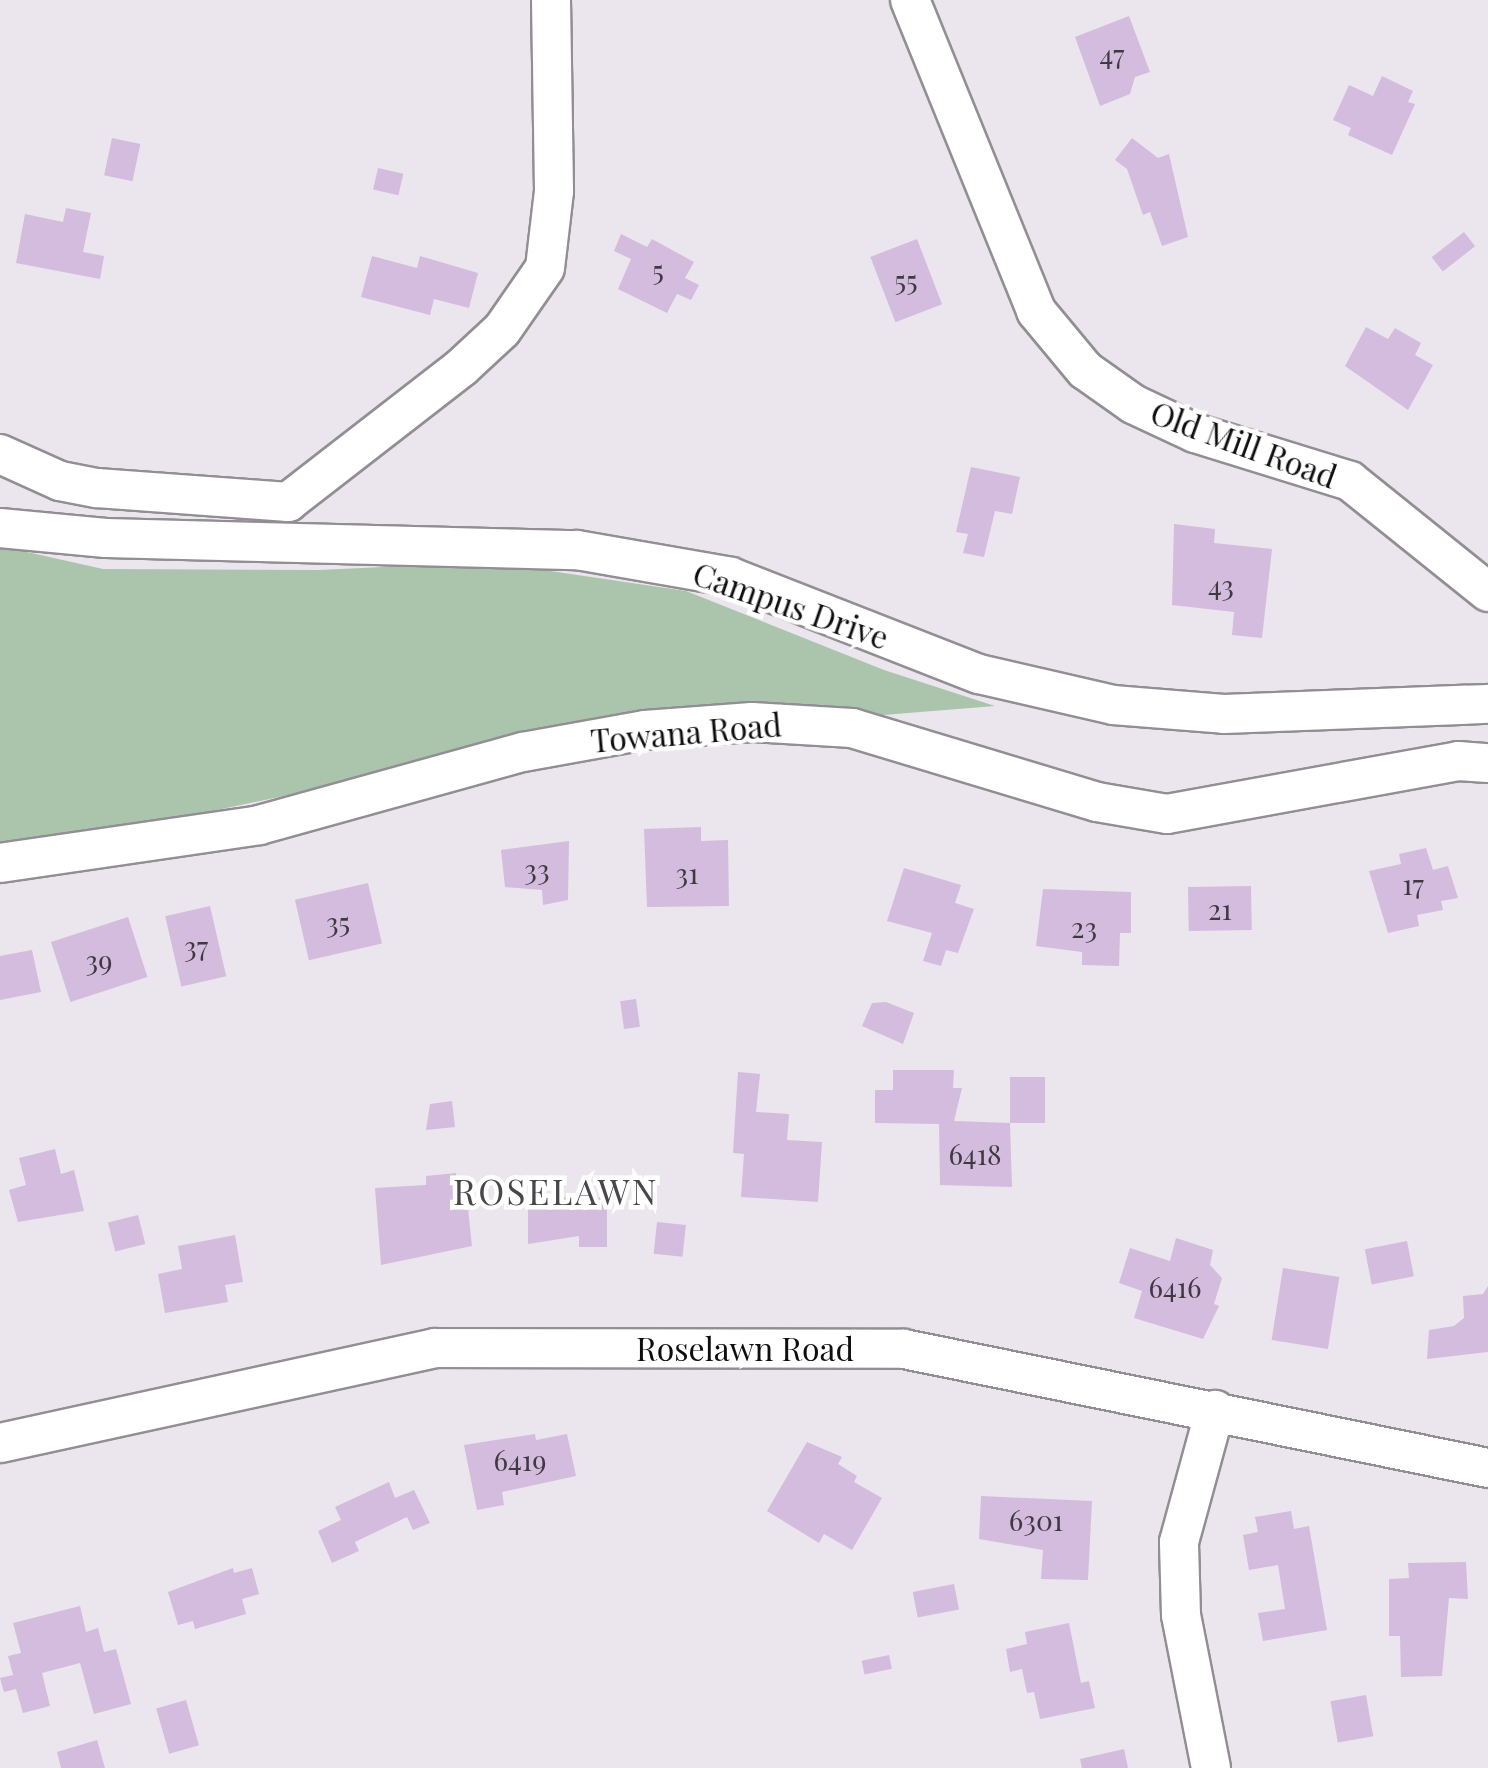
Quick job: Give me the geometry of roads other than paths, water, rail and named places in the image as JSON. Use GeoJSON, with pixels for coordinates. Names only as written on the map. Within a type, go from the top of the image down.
{"type":"FeatureCollection","features":[{"type":"Feature","properties":{"kind":"street"},"geometry":{"type":"LineString","coordinates":[[250,540],[288,502],[462,367],[538,285],[552,240],[551,0]]}},
{"type":"Feature","properties":{"kind":"street","name":"Old Mill Road"},"geometry":{"type":"LineString","coordinates":[[910,0],[1036,311],[1085,370],[1133,404],[1196,433],[1350,481],[1488,592]]}},
{"type":"Feature","properties":{"kind":"street"},"geometry":{"type":"LineString","coordinates":[[0,454],[60,481],[97,488],[288,502]]}},
{"type":"Feature","properties":{"kind":"street","name":"Campus Drive"},"geometry":{"type":"LineString","coordinates":[[0,528],[577,550],[668,563],[810,604],[979,674],[1113,705],[1224,714],[1471,704]]}},
{"type":"Feature","properties":{"kind":"street"},"geometry":{"type":"LineString","coordinates":[[1471,704],[1473,762]]}},
{"type":"Feature","properties":{"kind":"street","name":"Towana Road"},"geometry":{"type":"LineString","coordinates":[[0,862],[259,824],[523,752],[645,730],[752,722],[852,728],[1097,802],[1167,814],[1473,762]]}},
{"type":"Feature","properties":{"kind":"street","name":"Roselawn Road"},"geometry":{"type":"LineString","coordinates":[[0,1443],[435,1348],[904,1349],[1488,1468]]}},
{"type":"Feature","properties":{"kind":"street"},"geometry":{"type":"LineString","coordinates":[[1210,1768],[1181,1615],[1179,1542],[1215,1410]]}},
{"type":"Feature","properties":{"kind":"district","name":"ROSELAWN"},"geometry":{"type":"Point","coordinates":[556,1191]}}]}
